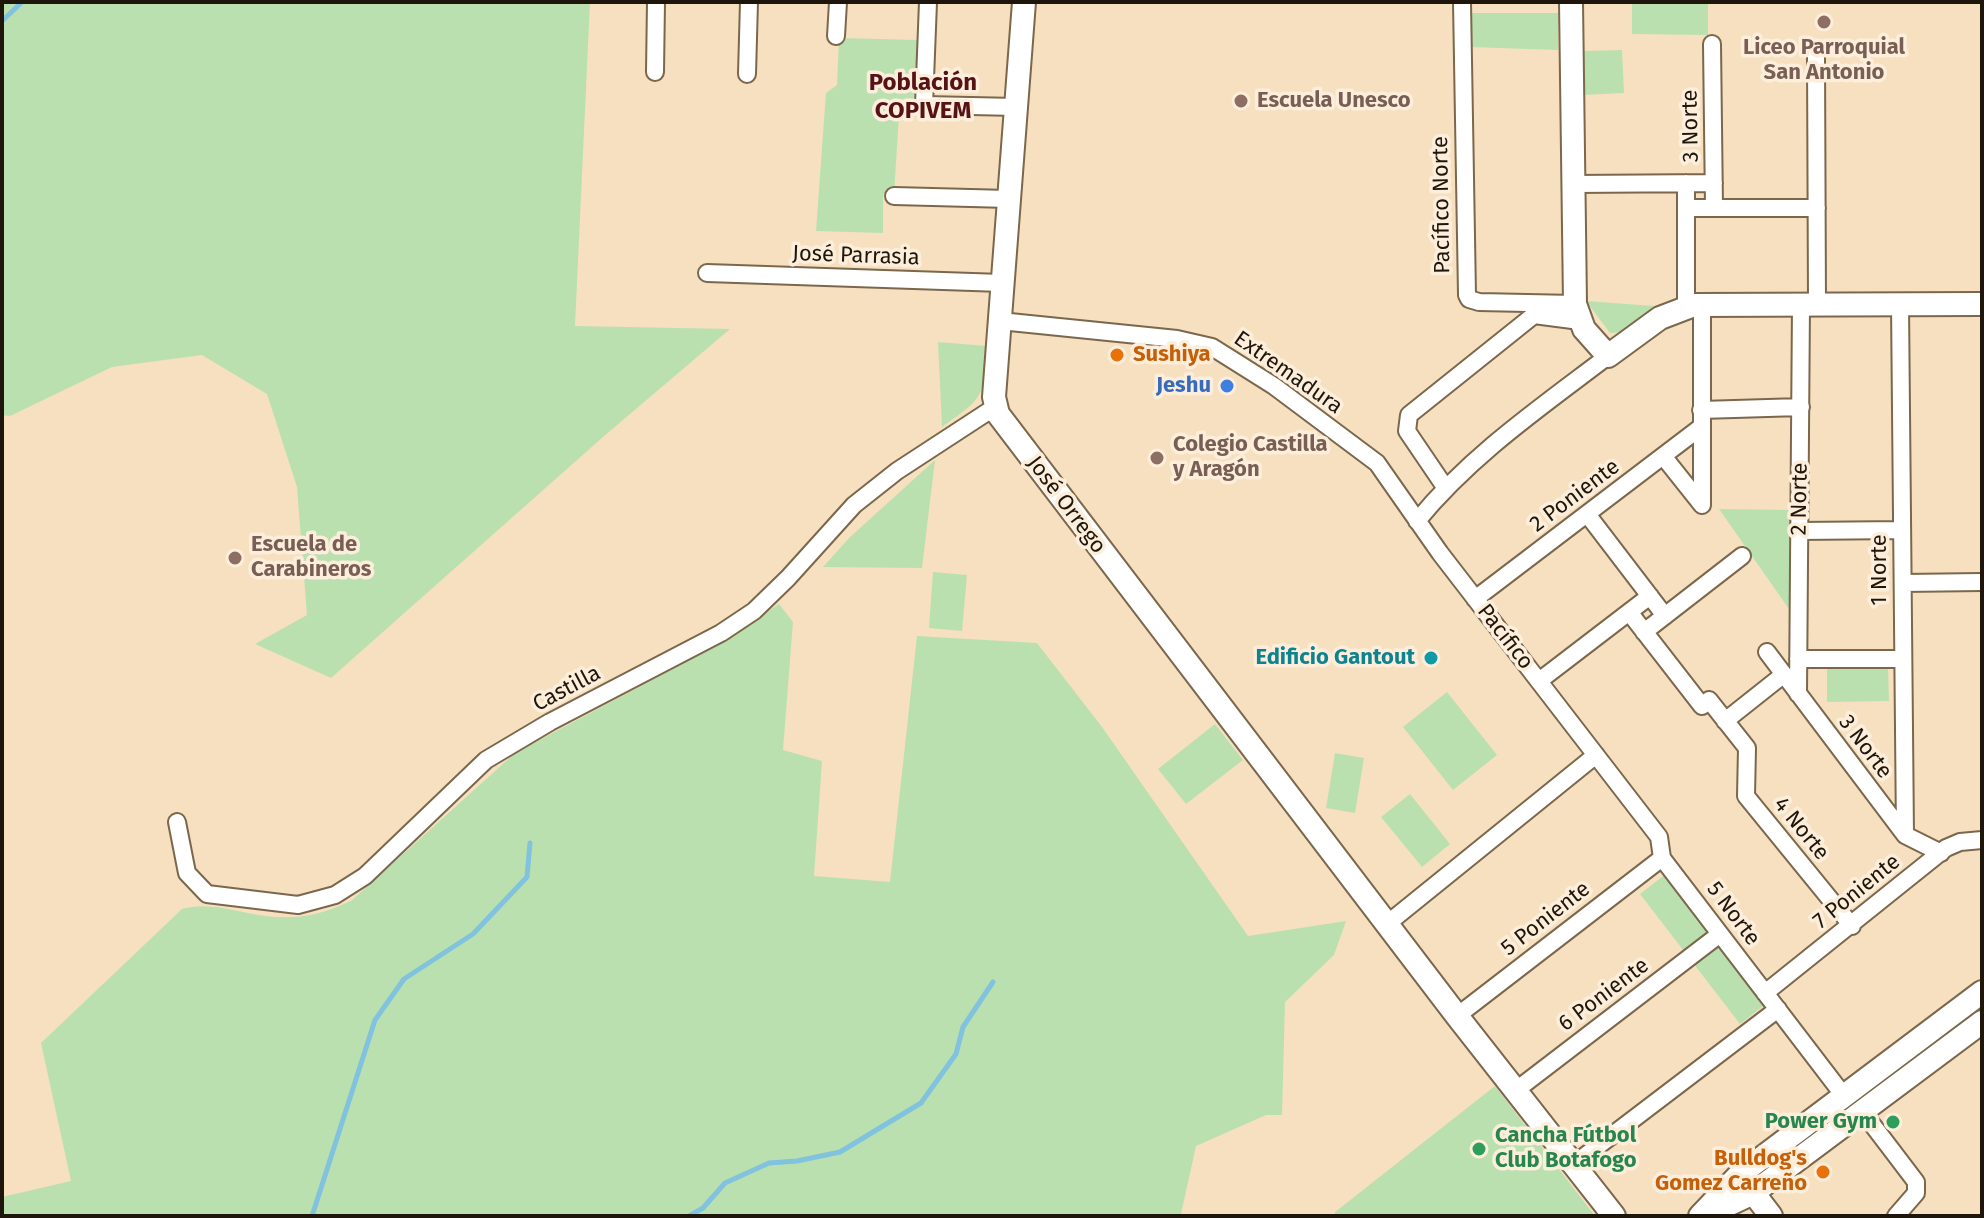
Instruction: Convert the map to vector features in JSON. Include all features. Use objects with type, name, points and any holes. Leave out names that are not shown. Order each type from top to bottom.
[{"type":"street","points":[[655,72],[656,2]]},
{"type":"street","points":[[747,74],[749,2]]},
{"type":"street","points":[[836,36],[838,2]]},
{"type":"street","points":[[928,2],[924,105],[1017,107]]},
{"type":"street","points":[[995,407],[1024,2]]},
{"type":"street","name":"Pacífico Norte","points":[[1462,2],[1467,295],[1469,299],[1479,302],[1577,313]]},
{"type":"street","points":[[1571,2],[1572,184],[1577,313],[1608,356]]},
{"type":"street","name":"3 Norte","points":[[1712,44],[1714,207]]},
{"type":"street","name":"2 Norte","points":[[1798,694],[1801,407],[1817,208],[1816,56]]},
{"type":"street","name":"3 Norte","points":[[1663,456],[1702,505],[1701,419],[1686,183]]},
{"type":"street","points":[[1572,184],[1714,183]]},
{"type":"street","points":[[894,196],[1009,199]]},
{"type":"street","points":[[1686,208],[1817,208]]},
{"type":"street","name":"José Parrasia","points":[[707,273],[1002,283]]},
{"type":"street","name":"1 Norte","points":[[1900,304],[1905,835]]},
{"type":"street","points":[[1417,521],[1445,487],[1492,445],[1660,318],[1694,306],[1982,304]]},
{"type":"street","points":[[1445,487],[1407,431],[1409,415],[1534,315],[1577,313]]},
{"type":"street","name":"Extremadura","points":[[1000,321],[1177,339],[1221,351],[1274,386],[1377,463],[1417,521]]},
{"type":"street","name":"Castilla","points":[[177,822],[187,873],[207,894],[298,905],[335,895],[365,876],[486,760],[550,722],[721,633],[754,611],[854,505],[897,471],[995,407]]},
{"type":"street","name":"José Orrego","points":[[995,407],[1387,924]]},
{"type":"street","points":[[1701,419],[1801,407]]},
{"type":"street","name":"2 Poniente","points":[[1475,599],[1663,456],[1701,419]]},
{"type":"street","points":[[1587,514],[1665,616]]},
{"type":"street","name":"Pacífico","points":[[1417,521],[1596,755]]},
{"type":"street","points":[[1799,531],[1902,530]]},
{"type":"street","points":[[1644,632],[1742,556]]},
{"type":"street","points":[[1903,583],[1982,582]]},
{"type":"street","points":[[1539,681],[1650,596]]},
{"type":"street","name":"4 Norte","points":[[1629,612],[1702,706],[1709,700],[1747,748],[1746,796],[1852,926]]},
{"type":"street","name":"3 Norte","points":[[1767,652],[1905,835],[1941,853]]},
{"type":"street","points":[[1798,659],[1903,659]]},
{"type":"street","points":[[1725,721],[1783,675]]},
{"type":"street","points":[[1596,755],[1387,924],[1614,1216]]},
{"type":"street","name":"5 Norte","points":[[1596,755],[1659,837],[1662,858],[1844,1096]]},
{"type":"street","name":"7 Poniente","points":[[1765,993],[1941,853],[1960,842],[1982,840]]},
{"type":"street","name":"5 Poniente","points":[[1457,1016],[1662,858]]},
{"type":"street","name":"6 Poniente","points":[[1515,1091],[1720,934]]},
{"type":"street","points":[[1746,1184],[1844,1096],[1982,992]]},
{"type":"street","points":[[1573,1165],[1778,1009]]},
{"type":"street","points":[[1702,1216],[1746,1184],[1862,1111],[1982,1022]]},
{"type":"street","points":[[1862,1111],[1916,1182],[1916,1193],[1896,1216]]},
{"type":"street","points":[[1746,1184],[1771,1216]]},
{"type":"green space","name":"Escuela de Carabineros","points":[[2,2],[590,2],[575,326],[730,329],[331,678],[255,644],[307,615],[297,487],[267,394],[202,355],[112,367],[10,416],[2,415]]},
{"type":"green space","points":[[1632,2],[1708,2],[1708,35],[1632,34]]},
{"type":"green space","points":[[1470,13],[1558,13],[1558,50],[1470,47]]},
{"type":"green space","points":[[839,38],[919,40],[918,100],[900,99],[894,194],[883,194],[883,233],[816,231],[826,93],[837,85]]},
{"type":"green space","points":[[1622,50],[1624,93],[1583,95],[1581,51]]},
{"type":"green space","points":[[1586,301],[1654,306],[1628,328],[1610,333]]},
{"type":"green space","points":[[938,342],[987,346],[985,376],[979,395],[942,427]]},
{"type":"green space","points":[[935,460],[922,568],[823,567],[849,538]]},
{"type":"green space","points":[[1719,509],[1795,510],[1796,619]]},
{"type":"green space","points":[[933,572],[967,575],[962,631],[929,628]]},
{"type":"green space","points":[[779,604],[793,622],[783,750],[822,761],[814,876],[890,882],[917,636],[1037,643],[1102,727],[1248,936],[1346,921],[1334,955],[1285,1002],[1282,1115],[1266,1115],[1196,1146],[1181,1214],[2,1216],[2,1197],[71,1181],[41,1043],[182,909],[206,906],[265,916],[297,917],[351,901],[515,753],[705,652]]},
{"type":"green space","points":[[1827,665],[1888,665],[1889,701],[1827,702]]},
{"type":"green space","points":[[1447,692],[1497,755],[1453,790],[1403,727]]},
{"type":"green space","points":[[1215,724],[1243,760],[1186,804],[1158,769]]},
{"type":"green space","points":[[1335,753],[1364,758],[1355,813],[1326,808]]},
{"type":"green space","points":[[1410,794],[1450,844],[1422,867],[1381,817]]},
{"type":"green space","points":[[1667,873],[1767,1003],[1740,1024],[1640,894]]},
{"type":"green space","name":"Cancha Fútbol Club Botafogo","points":[[1495,1086],[1595,1216],[1335,1216],[1335,1212]]},
{"type":"waterway","points":[[2,21],[22,2]]},
{"type":"waterway","points":[[312,1216],[375,1020],[404,979],[473,934],[527,877],[530,843]]},
{"type":"waterway","points":[[689,1216],[703,1208],[725,1183],[769,1163],[840,1152],[921,1103],[956,1054],[963,1027],[993,982]]},
{"type":"place","name":"Liceo Parroquial San Antonio","points":[[1824,22]]},
{"type":"place","name":"Escuela Unesco","points":[[1241,101]]},
{"type":"place","name":"Sushiya","points":[[1117,355]]},
{"type":"place","name":"Jeshu","points":[[1227,386]]},
{"type":"place","name":"Colegio Castilla y Aragón","points":[[1157,458]]},
{"type":"place","name":"Escuela de Carabineros","points":[[235,558]]},
{"type":"place","name":"Edificio Gantout","points":[[1431,658]]},
{"type":"place","name":"Power Gym","points":[[1893,1122]]},
{"type":"place","name":"Cancha Fútbol Club Botafogo","points":[[1479,1149]]},
{"type":"place","name":"Bulldog's Gomez Carreño","points":[[1823,1172]]},
{"type":"district","name":"Población COPIVEM","points":[[923,97]]}]
